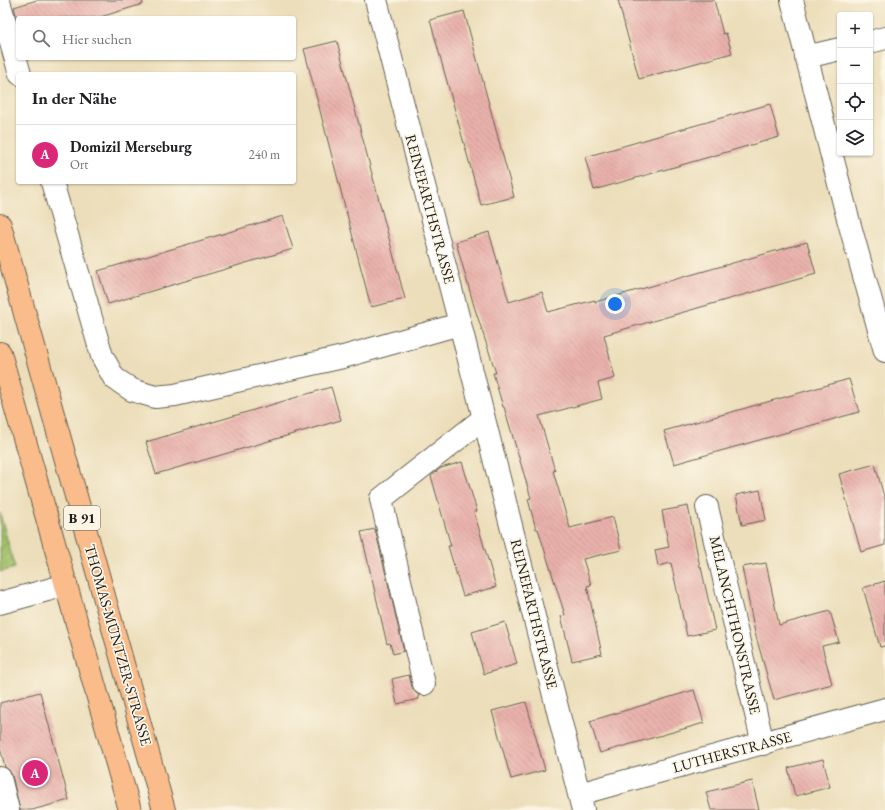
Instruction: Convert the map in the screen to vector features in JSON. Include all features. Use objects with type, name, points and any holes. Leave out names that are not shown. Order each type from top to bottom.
[{"type":"main road","name":"THOMAS-MÜNTZER-STRASSE","points":[[0,225],[164,810]]},
{"type":"main road","name":"B 91","points":[[0,353],[130,810]]},
{"type":"street","name":"REINEFARTHSTRASSE","points":[[376,0],[581,802]]},
{"type":"street","points":[[792,0],[847,215],[884,341]]},
{"type":"street","points":[[0,5],[19,72]]},
{"type":"street","points":[[873,41],[885,38]]},
{"type":"street","points":[[806,57],[837,50]]},
{"type":"street","points":[[53,184],[102,356],[114,378],[132,390],[155,397],[175,395],[343,357],[460,324]]},
{"type":"street","points":[[424,684],[381,498],[484,418]]},
{"type":"street","name":"MELANCHTHONSTRASSE","points":[[707,507],[763,744]]},
{"type":"street","points":[[0,603],[66,584]]},
{"type":"street","name":"LUTHERSTRASSE","points":[[581,802],[763,744],[885,709]]},
{"type":"street","points":[[0,778],[8,810]]},
{"type":"green space","points":[[0,513],[15,568],[0,572]]},
{"type":"building","points":[[37,0],[142,0],[143,4],[104,16],[16,16],[14,7]]},
{"type":"building","points":[[618,0],[714,0],[723,34],[726,33],[732,53],[639,79]]},
{"type":"building","points":[[464,11],[514,197],[481,205],[430,20]]},
{"type":"building","points":[[337,41],[405,299],[371,307],[304,49]]},
{"type":"building","points":[[770,104],[779,137],[594,190],[585,157]]},
{"type":"building","points":[[283,216],[293,249],[108,304],[98,271]]},
{"type":"building","points":[[489,232],[509,302],[542,292],[548,312],[595,300],[595,302],[807,242],[816,274],[604,335],[615,378],[598,383],[602,399],[539,416],[570,528],[613,517],[621,550],[583,559],[591,585],[587,586],[602,654],[572,661],[561,616],[565,615],[538,529],[536,529],[528,499],[531,498],[493,373],[496,373],[474,306],[456,242]]},
{"type":"building","points":[[849,379],[859,412],[674,464],[664,431]]},
{"type":"building","points":[[331,387],[341,420],[156,474],[146,442]]},
{"type":"building","points":[[462,462],[477,511],[474,512],[496,587],[463,596],[448,546],[451,546],[431,476],[441,468]]},
{"type":"building","points":[[875,464],[885,500],[885,545],[861,552],[839,474]]},
{"type":"building","points":[[760,490],[766,520],[742,525],[736,495]]},
{"type":"building","points":[[688,506],[700,567],[715,630],[687,636],[671,563],[658,566],[655,550],[669,547],[662,511]]},
{"type":"building","points":[[375,529],[404,651],[393,654],[390,643],[387,644],[361,532]]},
{"type":"building","points":[[766,563],[779,625],[830,611],[839,642],[822,646],[832,684],[774,700],[755,633],[742,567]]},
{"type":"building","points":[[885,581],[885,646],[880,647],[863,588]]},
{"type":"building","points":[[505,622],[517,664],[484,674],[472,632]]},
{"type":"building","points":[[409,675],[412,687],[418,694],[419,699],[397,704],[392,679]]},
{"type":"building","points":[[694,690],[704,723],[600,753],[590,721]]},
{"type":"building","points":[[40,692],[69,800],[32,810],[20,810],[12,775],[5,767],[0,747],[0,703]]},
{"type":"building","points":[[526,702],[545,770],[511,779],[492,711]]},
{"type":"building","points":[[823,759],[830,787],[795,796],[788,768]]},
{"type":"building","points":[[752,781],[759,810],[711,810],[706,792]]},
{"type":"place","name":"Domizil Merseburg","points":[[35,773]]}]
